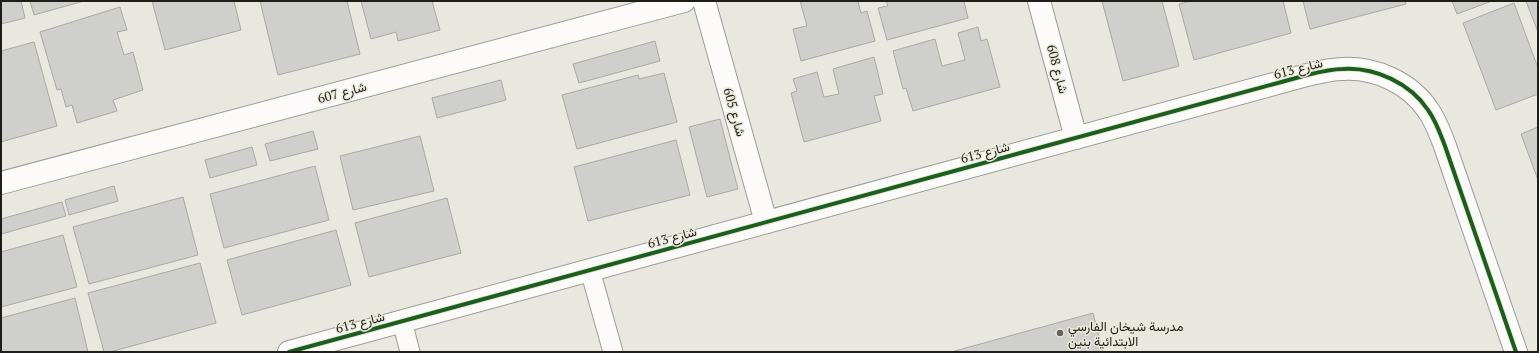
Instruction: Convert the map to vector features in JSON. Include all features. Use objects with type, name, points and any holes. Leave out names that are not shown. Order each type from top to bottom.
[{"type":"street","name":"شارع 607","points":[[1,183],[684,1]]},
{"type":"street","name":"شارع 605","points":[[704,1],[766,222]]},
{"type":"street","name":"شارع 608","points":[[1039,1],[1076,138]]},
{"type":"street","name":"شارع 613","points":[[289,352],[1325,70],[1344,68],[1380,74],[1397,82],[1414,94],[1427,109],[1438,126],[1516,352]]},
{"type":"lane","points":[[590,270],[613,352]]},
{"type":"lane","points":[[402,321],[410,352]]},
{"type":"building","points":[[1,1],[21,1],[25,18],[1,24]]},
{"type":"building","points":[[30,1],[84,1],[34,15]]},
{"type":"building","points":[[152,1],[234,1],[241,30],[165,50]]},
{"type":"building","points":[[260,1],[347,1],[360,54],[278,75]]},
{"type":"building","points":[[361,1],[432,1],[440,30],[398,41],[396,32],[371,39]]},
{"type":"building","points":[[800,1],[858,1],[861,13],[867,11],[875,41],[801,61],[793,29],[807,26]]},
{"type":"building","points":[[886,1],[964,1],[968,18],[887,40],[878,8],[888,6]]},
{"type":"building","points":[[1102,1],[1162,1],[1179,66],[1123,81]]},
{"type":"building","points":[[1191,1],[1283,1],[1291,33],[1194,60],[1179,4]]},
{"type":"building","points":[[1303,1],[1405,1],[1406,4],[1310,29]]},
{"type":"building","points":[[1452,1],[1492,1],[1457,14]]},
{"type":"building","points":[[1526,1],[1538,1],[1538,32]]},
{"type":"building","points":[[1514,3],[1538,68],[1538,94],[1496,110],[1463,23]]},
{"type":"building","points":[[120,7],[127,30],[117,32],[124,55],[133,52],[143,90],[113,100],[117,111],[77,123],[72,105],[66,107],[61,89],[57,90],[40,32]]},
{"type":"building","points":[[978,27],[981,41],[987,39],[1000,87],[913,111],[906,88],[903,89],[893,51],[935,39],[942,66],[965,60],[958,33]]},
{"type":"building","points":[[655,41],[660,61],[579,83],[573,64]]},
{"type":"building","points":[[34,42],[57,126],[1,142],[1,51]]},
{"type":"building","points":[[874,57],[883,94],[874,96],[881,121],[804,142],[791,93],[797,91],[793,79],[817,72],[824,97],[839,94],[833,69]]},
{"type":"building","points":[[664,73],[677,122],[577,149],[562,95],[638,75],[639,79]]},
{"type":"building","points":[[501,80],[506,100],[437,118],[432,98]]},
{"type":"building","points":[[720,119],[738,189],[707,197],[689,127]]},
{"type":"building","points":[[1538,127],[1538,180],[1521,134]]},
{"type":"building","points":[[313,131],[318,149],[270,161],[265,144]]},
{"type":"building","points":[[420,136],[434,191],[353,210],[340,156]]},
{"type":"building","points":[[676,140],[690,195],[588,221],[574,167]]},
{"type":"building","points":[[252,147],[257,165],[210,178],[205,160]]},
{"type":"building","points":[[315,166],[329,220],[224,248],[210,194]]},
{"type":"building","points":[[114,186],[118,201],[69,215],[65,200]]},
{"type":"building","points":[[183,197],[198,255],[89,284],[73,227]]},
{"type":"building","points":[[447,198],[461,253],[369,277],[355,223]]},
{"type":"building","points":[[62,202],[66,216],[1,234],[1,219]]},
{"type":"building","points":[[336,230],[351,285],[242,315],[227,260]]},
{"type":"building","points":[[63,235],[77,287],[1,307],[1,252]]},
{"type":"building","points":[[200,263],[216,323],[110,352],[104,352],[88,293]]},
{"type":"building","points":[[75,298],[88,352],[1,352],[1,318]]},
{"type":"building","name":"مدرسة شيخان الفارسي الابتدائية بنين","points":[[1093,313],[1103,352],[951,352]]},
{"type":"cycle path","points":[[289,352],[1307,75],[1343,69],[1367,71],[1391,79],[1412,92],[1431,114],[1438,127],[1445,146],[1516,352]]},
{"type":"place","name":"مدرسة شيخان الفارسي الابتدائية بنين","points":[[1060,333]]}]
